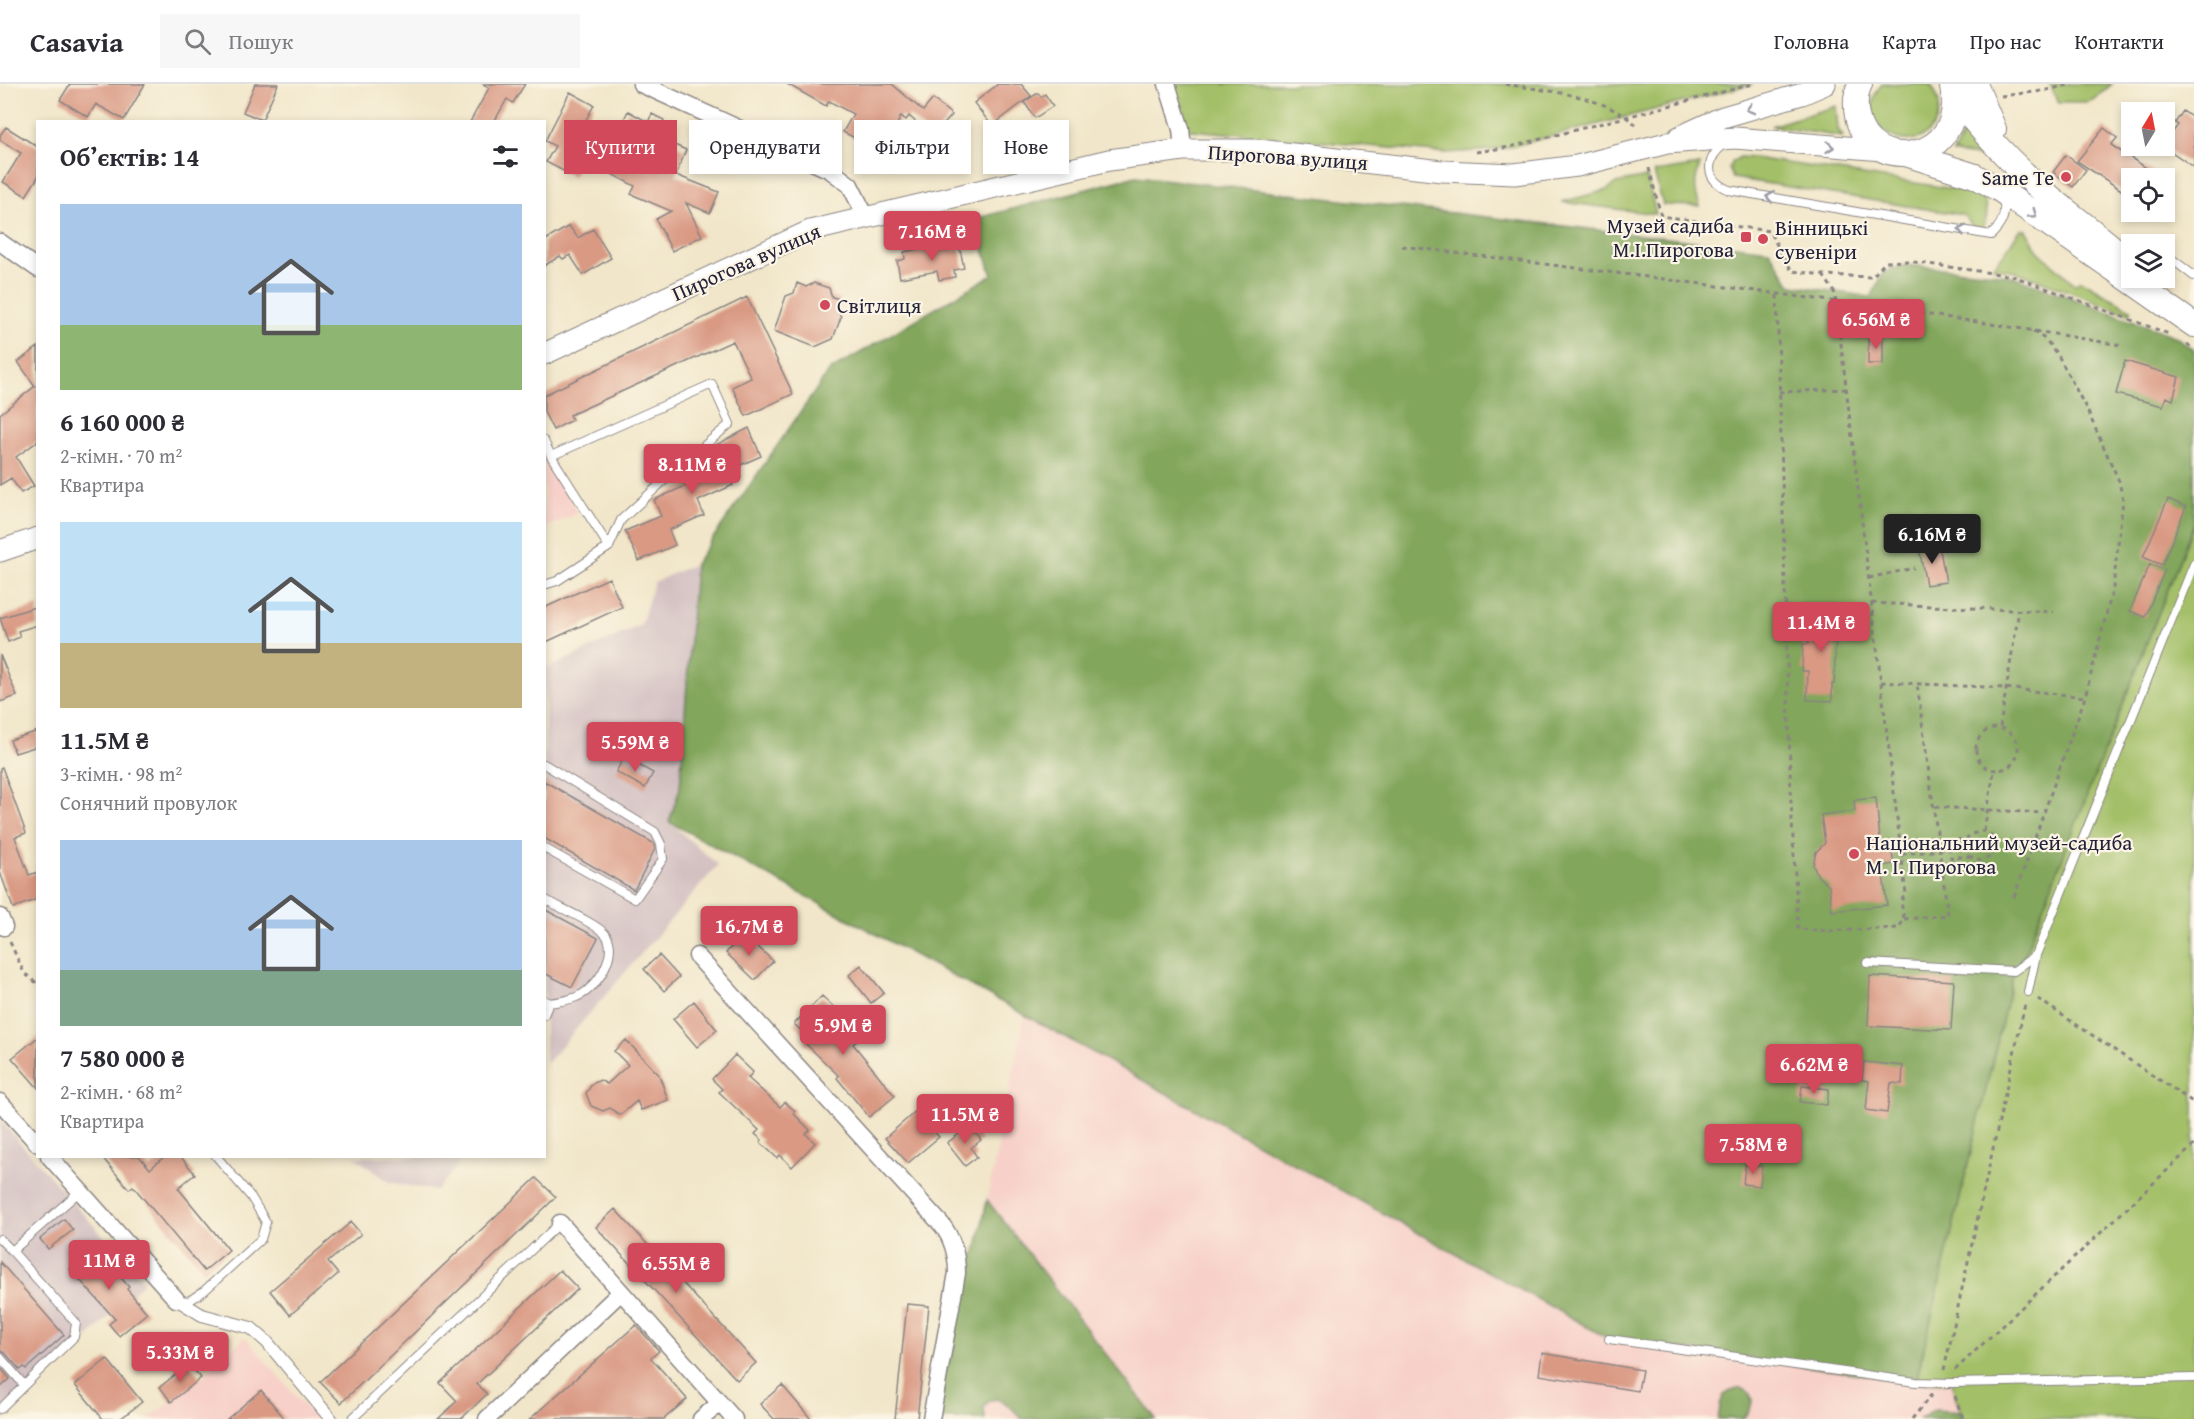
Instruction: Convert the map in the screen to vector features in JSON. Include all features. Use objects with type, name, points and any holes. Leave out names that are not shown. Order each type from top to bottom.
[{"type":"main road","points":[[1860,84],[1855,105],[1858,122],[1868,138],[1894,152],[1916,153],[1933,146],[1946,133],[1953,117],[1953,88]]},
{"type":"main road","points":[[1953,88],[2018,169],[2121,254]]},
{"type":"main road","points":[[1985,91],[2004,153]]},
{"type":"main road","name":"Пирогова вулиця","points":[[1894,152],[1975,176],[2001,189],[2187,332]]},
{"type":"main road","points":[[2153,288],[2187,332]]},
{"type":"street","points":[[641,84],[830,170],[850,185],[866,217]]},
{"type":"street","points":[[1167,84],[1181,129],[1183,150]]},
{"type":"street","name":"Пирогова вулиця","points":[[1667,143],[1723,117],[1802,94],[1825,84]]},
{"type":"street","name":"Пирогова вулиця","points":[[546,353],[792,238],[822,227],[1109,160],[1183,150],[1258,150],[1442,171],[1514,174],[1577,166],[1667,143],[1735,138],[1894,152]]},
{"type":"street","points":[[0,242],[36,267]]},
{"type":"street","points":[[0,551],[36,539]]},
{"type":"street","points":[[697,956],[951,1237],[956,1253],[957,1273],[931,1419]]},
{"type":"street","points":[[0,1102],[36,1142]]},
{"type":"street","points":[[51,1158],[176,1299],[202,1315],[251,1328],[267,1342],[331,1419]]},
{"type":"street","points":[[560,1223],[734,1419]]},
{"type":"street","points":[[487,1419],[621,1292]]},
{"type":"street","points":[[701,1419],[720,1403]]},
{"type":"lane","points":[[1735,138],[1722,146],[1710,163],[1710,174],[1717,185],[1729,189],[1991,235],[2001,225],[2004,213],[2005,203],[2001,189]]},
{"type":"lane","points":[[2110,244],[2121,244]]},
{"type":"lane","points":[[2175,262],[2194,276]]},
{"type":"lane","points":[[546,584],[557,581],[609,547],[621,520],[688,458],[730,424],[712,384],[552,456]]},
{"type":"lane","points":[[546,445],[609,547]]},
{"type":"lane","points":[[2028,992],[2036,956],[2194,564]]},
{"type":"lane","points":[[546,766],[655,832],[661,844],[663,859],[635,899],[546,849]]},
{"type":"lane","points":[[546,900],[597,928],[606,935],[611,950],[602,972],[588,990],[568,1000],[547,1002]]},
{"type":"lane","points":[[1867,963],[2014,971],[2036,956]]},
{"type":"lane","points":[[176,1299],[189,1301],[204,1291],[261,1239],[266,1222],[251,1197],[218,1158]]},
{"type":"lane","points":[[12,1251],[80,1191]]},
{"type":"lane","points":[[353,1418],[560,1223]]},
{"type":"lane","points":[[0,1239],[76,1323],[74,1337],[0,1409]]},
{"type":"lane","points":[[1609,1339],[1916,1382],[2194,1378]]},
{"type":"lane","points":[[0,1357],[24,1385]]},
{"type":"path","points":[[1505,84],[1591,100],[1628,116],[1639,128]]},
{"type":"path","points":[[1473,152],[1510,147],[1753,84]]},
{"type":"path","points":[[1985,91],[2042,91],[2073,84]]},
{"type":"path","points":[[1649,166],[1661,216],[1769,231],[1792,270],[1823,275],[1872,277],[1885,262],[1907,261],[2013,276],[2187,332],[2194,350]]},
{"type":"path","points":[[1402,246],[1836,302],[2031,329],[2120,345]]},
{"type":"path","points":[[1777,295],[1791,802],[1798,929],[1829,931],[1899,928],[1904,919],[1901,901],[1906,894],[1902,854],[1836,302],[1834,291],[1823,275]]},
{"type":"path","points":[[2014,897],[2085,697],[2113,588],[2122,511],[2122,491],[2087,410],[2059,357],[2046,340],[2031,329]]},
{"type":"path","points":[[1778,392],[1846,389]]},
{"type":"path","points":[[1869,578],[1914,567]]},
{"type":"path","points":[[1872,603],[2053,612]]},
{"type":"path","points":[[2000,728],[2019,610]]},
{"type":"path","points":[[1881,682],[2005,688],[2085,697]]},
{"type":"path","points":[[1904,919],[1948,915],[1917,684]]},
{"type":"path","points":[[2000,728],[2012,734],[2016,739],[2018,752],[2013,764],[2007,768],[1994,770],[1978,759],[1976,746],[1978,739],[1988,730],[2000,728]]},
{"type":"path","points":[[1984,831],[1994,770]]},
{"type":"path","points":[[1935,807],[2043,813]]},
{"type":"path","points":[[1967,839],[1949,841],[1951,858],[1969,856],[1981,861],[1992,856],[1996,844],[1994,838],[1984,831],[1971,834],[1965,844],[1969,856]]},
{"type":"path","points":[[1902,854],[1950,849]]},
{"type":"path","points":[[2,922],[24,973],[36,982]]},
{"type":"path","points":[[1941,1383],[2028,992],[2194,1103]]},
{"type":"path","points":[[1912,1419],[1941,1383],[2194,1145]]},
{"type":"path","points":[[1951,1383],[1963,1419]]},
{"type":"shaded area","points":[[546,445],[577,513],[546,528]]},
{"type":"shaded area","points":[[695,564],[680,788],[669,822],[718,865],[546,1064],[546,669],[641,625],[654,582]]},
{"type":"shaded area","points":[[1025,1015],[1609,1339],[1951,1383],[1963,1419],[931,1419],[957,1273],[976,1252]]},
{"type":"shaded area","points":[[0,1120],[144,1282],[5,1419],[0,1419]]},
{"type":"shaded area","points":[[356,1158],[464,1158],[436,1191],[389,1182]]},
{"type":"shaded area","points":[[245,1337],[316,1419],[148,1419],[201,1378]]},
{"type":"green space","points":[[1167,84],[1753,84],[1510,147],[1446,153],[1181,129]]},
{"type":"green space","points":[[1882,84],[1930,84],[1937,96],[1939,109],[1937,119],[1928,133],[1916,139],[1902,140],[1889,135],[1879,126],[1873,114],[1873,99]]},
{"type":"green space","points":[[2049,84],[2112,84],[2088,102],[2058,102]]},
{"type":"green space","points":[[1836,106],[1838,129],[1843,137],[1771,126]]},
{"type":"green space","points":[[1966,129],[1987,157],[1953,153]]},
{"type":"green space","points":[[1740,157],[1973,192],[1983,199],[1987,213],[1986,219],[1982,230],[1974,227],[1963,215],[1733,178],[1729,167]]},
{"type":"green space","points":[[1700,165],[1696,186],[1700,206],[1663,205],[1654,172]]},
{"type":"green space","points":[[1136,176],[1769,250],[1791,285],[1871,297],[1884,272],[1905,265],[2013,276],[2177,337],[2194,350],[2194,523],[2025,953],[2014,971],[1916,1382],[1609,1339],[1025,1015],[669,822],[680,788],[695,564],[829,371],[992,275],[974,219]]},
{"type":"green space","points":[[1647,177],[1656,214],[1562,202],[1607,190],[1616,183]]},
{"type":"green space","points":[[2021,229],[2026,230],[2038,251],[2075,284],[2081,280],[2132,310],[2129,314],[2015,271],[1992,267]]},
{"type":"green space","points":[[2194,523],[2194,1419],[1963,1419],[1951,1383],[1916,1382],[2014,971],[2025,953]]},
{"type":"green space","points":[[987,1200],[1156,1419],[1022,1419],[1009,1405],[994,1399],[984,1407],[985,1419],[931,1419],[957,1273],[976,1252]]},
{"type":"green space","points":[[1740,1388],[1746,1391],[1751,1398],[1749,1411],[1742,1419],[1718,1419],[1725,1393]]},
{"type":"green space","points":[[1935,1410],[1961,1412],[1963,1419],[1920,1419]]},
{"type":"building","points":[[70,84],[145,84],[124,120],[96,104],[88,117],[60,100]]},
{"type":"building","points":[[255,84],[278,84],[262,120],[243,112]]},
{"type":"building","points":[[483,84],[525,84],[513,103],[507,99],[495,120],[471,120],[489,88]]},
{"type":"building","points":[[787,84],[892,84],[923,111],[933,99],[952,115],[948,120],[914,120],[909,116],[906,120],[901,116],[899,120],[854,120],[854,138],[843,132],[853,114],[829,101],[826,106]]},
{"type":"building","points":[[998,84],[1021,84],[1031,96],[1000,120],[987,120],[974,103]]},
{"type":"building","points":[[570,92],[594,105],[586,120],[564,120],[564,171],[546,162],[555,146],[546,142]]},
{"type":"building","points":[[1038,93],[1041,97],[1045,94],[1053,106],[1035,118],[1024,102]]},
{"type":"building","points":[[628,111],[644,120],[624,120]]},
{"type":"building","points":[[2183,111],[2194,119],[2194,167],[2175,154],[2175,129],[2178,125],[2175,123]]},
{"type":"building","points":[[652,114],[664,120],[649,120]]},
{"type":"building","points":[[6,127],[36,146],[36,180],[26,196],[3,182],[21,153],[0,140],[0,135]]},
{"type":"building","points":[[2104,128],[2117,138],[2111,145],[2121,151],[2121,156],[2128,156],[2147,168],[2121,168],[2121,190],[2077,161]]},
{"type":"building","points":[[677,146],[686,150],[677,172]]},
{"type":"building","points":[[2066,155],[2086,170],[2073,187],[2053,172]]},
{"type":"building","points":[[612,174],[676,174],[719,192],[710,213],[686,203],[702,236],[672,251],[656,219],[671,211],[631,194],[635,186]]},
{"type":"building","points":[[569,226],[578,238],[593,229],[611,258],[583,275],[570,255],[563,259],[560,256],[546,265],[546,240]]},
{"type":"building","points":[[952,242],[953,250],[960,249],[964,268],[954,270],[955,277],[939,280],[937,271],[900,278],[897,261],[905,259],[904,252]]},
{"type":"building","points":[[797,283],[806,287],[814,283],[829,288],[832,297],[840,299],[837,308],[841,317],[833,339],[815,347],[774,331],[786,296],[794,293]]},
{"type":"building","points":[[747,297],[793,394],[746,416],[732,387],[751,378],[733,341],[570,415],[572,420],[553,430],[546,416],[546,394]]},
{"type":"building","points":[[1868,336],[1883,336],[1883,364],[1868,364]]},
{"type":"building","points":[[36,348],[36,442],[16,457],[34,486],[21,493],[11,478],[0,485],[0,414],[35,386],[18,362]]},
{"type":"building","points":[[2125,361],[2179,377],[2173,400],[2166,397],[2163,406],[2116,394]]},
{"type":"building","points":[[749,428],[761,456],[727,471],[733,485],[698,501],[704,515],[669,530],[675,545],[639,561],[625,531],[661,516],[654,500],[690,484],[684,472],[719,456],[714,446]]},
{"type":"building","points":[[2168,499],[2186,507],[2162,565],[2143,557]]},
{"type":"building","points":[[1939,545],[1946,582],[1926,585],[1919,548]]},
{"type":"building","points":[[2150,564],[2165,570],[2145,617],[2130,611]]},
{"type":"building","points":[[609,578],[622,607],[546,642],[546,607]]},
{"type":"building","points":[[36,607],[36,626],[18,631],[20,637],[8,642],[0,618]]},
{"type":"building","points":[[1809,607],[1837,608],[1832,701],[1807,700],[1808,671],[1802,671],[1803,644],[1808,644]]},
{"type":"building","points":[[0,655],[17,696],[0,702]]},
{"type":"building","points":[[36,732],[36,747],[15,753],[10,740]]},
{"type":"building","points":[[624,757],[653,773],[645,788],[616,772]]},
{"type":"building","points":[[2,767],[26,833],[15,837],[29,875],[36,873],[36,900],[13,908],[0,872],[0,768]]},
{"type":"building","points":[[546,782],[653,843],[655,849],[634,890],[546,839]]},
{"type":"building","name":"Національний музей-садиба М. І. Пирогова","points":[[1876,798],[1881,849],[1891,848],[1894,864],[1882,866],[1887,905],[1832,911],[1829,886],[1818,876],[1813,865],[1816,852],[1825,843],[1821,815],[1855,811],[1854,800]]},
{"type":"building","points":[[546,910],[598,938],[572,987],[546,974]]},
{"type":"building","points":[[743,933],[773,961],[755,980],[726,953]]},
{"type":"building","points":[[659,955],[679,977],[664,991],[644,969]]},
{"type":"building","points":[[861,965],[884,993],[871,1003],[849,975]]},
{"type":"building","points":[[1870,976],[1954,981],[1951,1030],[1868,1026]]},
{"type":"building","points":[[822,996],[848,1021],[842,1027],[857,1041],[853,1044],[895,1096],[869,1117],[837,1078],[839,1076],[804,1042],[808,1037],[794,1024]]},
{"type":"building","points":[[694,1001],[717,1030],[697,1047],[673,1019]]},
{"type":"building","points":[[36,1039],[36,1086],[12,1058]]},
{"type":"building","points":[[626,1040],[659,1075],[668,1100],[641,1110],[637,1101],[620,1115],[610,1108],[603,1111],[591,1106],[586,1093],[592,1084],[600,1080],[607,1084],[628,1065],[614,1051]]},
{"type":"building","points":[[735,1055],[753,1072],[748,1078],[780,1107],[785,1102],[810,1130],[806,1134],[815,1143],[792,1167],[780,1155],[777,1158],[760,1142],[762,1140],[755,1134],[759,1130],[719,1092],[722,1089],[712,1079]]},
{"type":"building","points":[[1864,1062],[1903,1066],[1902,1084],[1891,1083],[1887,1113],[1866,1110],[1869,1081],[1862,1080]]},
{"type":"building","points":[[1802,1086],[1829,1089],[1827,1105],[1800,1102]]},
{"type":"building","points":[[916,1111],[939,1137],[908,1163],[885,1138]]},
{"type":"building","points":[[970,1126],[981,1140],[971,1148],[977,1157],[965,1166],[947,1143]]},
{"type":"building","points":[[103,1158],[141,1158],[150,1169],[163,1158],[182,1158],[195,1174],[178,1188],[229,1250],[204,1271],[133,1186],[129,1189]]},
{"type":"building","points":[[1745,1165],[1762,1166],[1760,1186],[1743,1184]]},
{"type":"building","points":[[536,1178],[556,1197],[341,1403],[320,1382]]},
{"type":"building","points":[[615,1209],[756,1363],[737,1380],[596,1227]]},
{"type":"building","points":[[64,1219],[73,1230],[48,1249],[40,1239]]},
{"type":"building","points":[[351,1222],[361,1234],[328,1262],[338,1274],[290,1315],[270,1291]]},
{"type":"building","points":[[94,1247],[129,1287],[127,1289],[147,1313],[119,1336],[109,1324],[115,1319],[70,1269]]},
{"type":"building","points":[[0,1262],[64,1335],[26,1369],[24,1367],[20,1370],[5,1353],[0,1351]]},
{"type":"building","points":[[560,1270],[578,1289],[477,1384],[487,1394],[461,1419],[438,1419],[457,1401],[440,1383]]},
{"type":"building","points":[[907,1304],[929,1306],[917,1419],[895,1419]]},
{"type":"building","points":[[636,1325],[659,1351],[651,1358],[687,1399],[664,1419],[530,1419]]},
{"type":"building","points":[[1542,1353],[1642,1370],[1638,1391],[1539,1375]]},
{"type":"building","points":[[107,1359],[142,1402],[120,1419],[103,1419],[75,1385]]},
{"type":"building","points":[[189,1364],[201,1378],[171,1402],[160,1387]]},
{"type":"building","points":[[0,1367],[10,1379],[0,1388]]},
{"type":"building","points":[[782,1385],[811,1419],[774,1419],[760,1404]]},
{"type":"building","points":[[261,1390],[285,1419],[227,1419]]},
{"type":"place","name":"Same Te","points":[[2066,177]]},
{"type":"place","name":"Музей садиба М.І.Пирогова","points":[[1746,237]]},
{"type":"place","name":"Вінницькі сувеніри","points":[[1763,239]]},
{"type":"place","name":"Світлиця","points":[[825,305]]},
{"type":"place","name":"Національний музей-садиба М. І. Пирогова","points":[[1854,854]]}]
